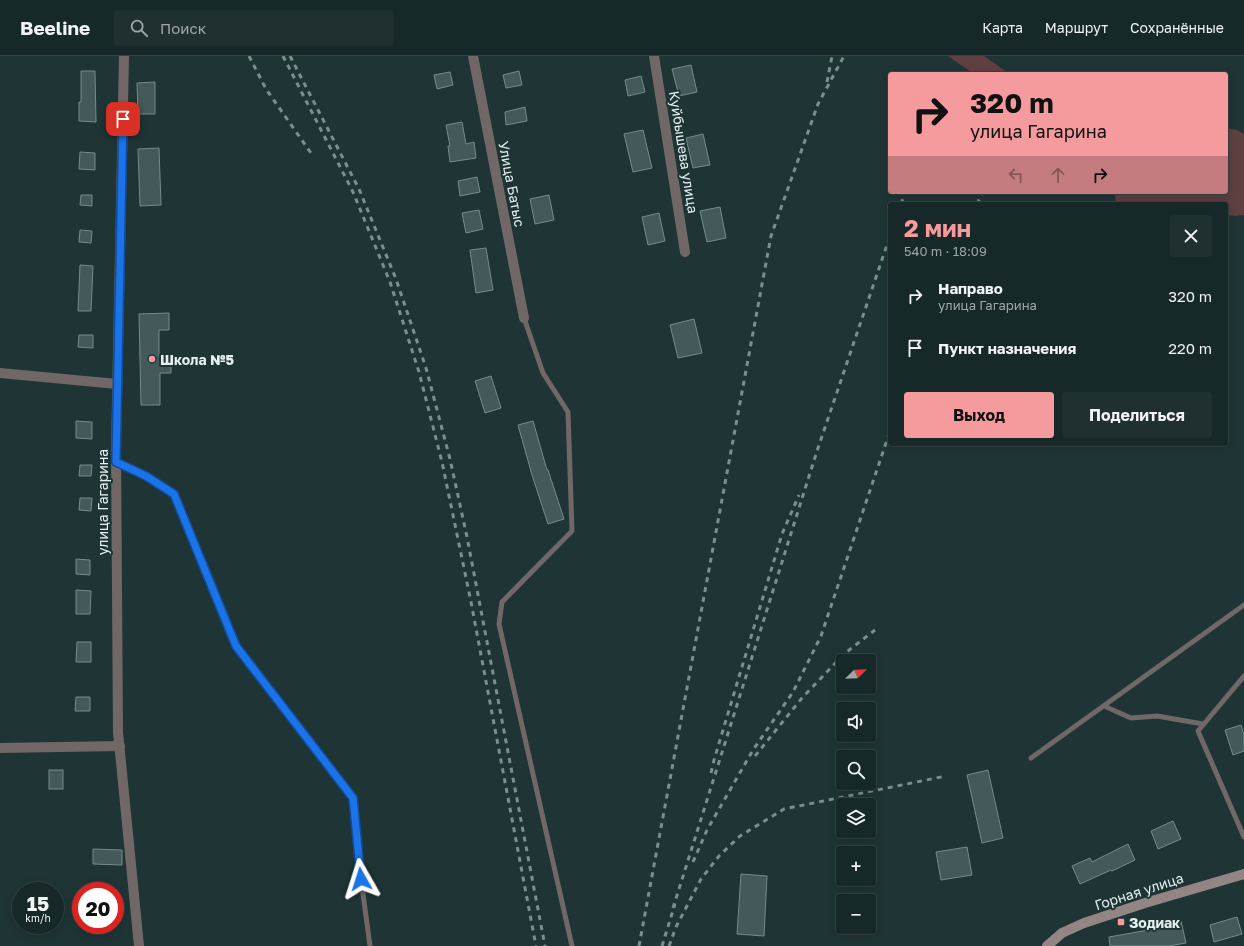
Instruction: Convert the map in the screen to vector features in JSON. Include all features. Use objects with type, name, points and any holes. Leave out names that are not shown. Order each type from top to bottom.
[{"type":"main road","name":"Горная улица","points":[[1047,946],[1062,933],[1084,923],[1145,903],[1244,874]]},
{"type":"street","name":"улица Гагарина","points":[[124,56],[116,462],[118,732],[139,946]]},
{"type":"street","name":"Улица Батыс","points":[[473,56],[524,318]]},
{"type":"street","name":"Куйбышева улица","points":[[654,56],[685,252]]},
{"type":"street","points":[[0,373],[117,384]]},
{"type":"street","points":[[0,748],[120,746]]},
{"type":"lane","points":[[524,318],[543,373],[568,412],[572,530],[502,602],[498,624],[572,946]]},
{"type":"lane","points":[[116,462],[146,476],[174,494],[236,646],[353,798],[361,879],[370,946]]},
{"type":"lane","points":[[1031,758],[1244,605]]},
{"type":"lane","points":[[1244,676],[1198,731],[1244,837]]},
{"type":"lane","points":[[1104,706],[1131,718],[1157,716],[1203,724]]},
{"type":"shaded area","points":[[948,56],[984,56],[1007,72],[971,72]]},
{"type":"shaded area","points":[[1228,128],[1237,130],[1244,134],[1244,215],[1228,215],[1228,202],[1116,202],[1115,194],[1228,194]]},
{"type":"building","points":[[691,65],[697,92],[679,96],[672,69]]},
{"type":"building","points":[[81,71],[95,71],[96,122],[79,121],[79,102],[81,102]]},
{"type":"building","points":[[519,71],[522,85],[506,88],[503,75]]},
{"type":"building","points":[[450,72],[453,85],[437,89],[434,75]]},
{"type":"building","points":[[641,76],[645,92],[628,96],[625,80]]},
{"type":"building","points":[[155,82],[155,114],[138,114],[137,83]]},
{"type":"building","points":[[525,107],[527,121],[506,125],[505,112]]},
{"type":"building","points":[[462,122],[466,144],[474,142],[476,158],[450,162],[448,146],[450,146],[446,125]]},
{"type":"building","points":[[643,130],[652,168],[633,172],[624,134]]},
{"type":"building","points":[[703,134],[710,165],[693,168],[686,138]]},
{"type":"building","points":[[159,148],[161,205],[140,206],[138,149]]},
{"type":"building","points":[[80,152],[95,153],[95,170],[79,169]]},
{"type":"building","points":[[477,177],[480,192],[460,196],[458,181]]},
{"type":"building","points":[[81,195],[92,195],[92,206],[80,205]]},
{"type":"building","points":[[549,195],[554,220],[535,224],[530,199]]},
{"type":"building","points":[[720,207],[726,238],[707,242],[700,211]]},
{"type":"building","points":[[479,210],[483,229],[466,233],[462,213]]},
{"type":"building","points":[[659,213],[665,241],[648,245],[642,217]]},
{"type":"building","points":[[80,230],[92,231],[91,243],[79,242]]},
{"type":"building","points":[[486,248],[493,290],[476,293],[470,250]]},
{"type":"building","points":[[80,265],[93,266],[91,311],[78,311]]},
{"type":"building","points":[[169,313],[169,330],[159,330],[159,356],[171,356],[171,373],[160,373],[160,405],[141,405],[139,314]]},
{"type":"building","points":[[694,319],[702,353],[678,358],[670,325]]},
{"type":"building","points":[[79,335],[93,335],[93,348],[78,347]]},
{"type":"building","points":[[491,376],[501,408],[485,413],[475,381]]},
{"type":"building","points":[[76,421],[92,422],[92,439],[76,438]]},
{"type":"building","points":[[533,421],[547,470],[564,519],[548,524],[518,425]]},
{"type":"building","points":[[80,465],[92,465],[91,476],[79,476]]},
{"type":"building","points":[[80,498],[92,498],[91,511],[79,510]]},
{"type":"building","points":[[76,559],[90,560],[90,575],[76,574]]},
{"type":"building","points":[[76,590],[91,591],[90,614],[76,614]]},
{"type":"building","points":[[77,642],[91,642],[91,662],[76,662]]},
{"type":"building","points":[[76,697],[90,697],[90,711],[75,711]]},
{"type":"building","points":[[1241,725],[1244,735],[1244,751],[1233,755],[1225,730]]},
{"type":"building","points":[[49,770],[63,770],[63,789],[49,789]]},
{"type":"building","points":[[988,770],[1003,838],[982,843],[967,775]]},
{"type":"building","points":[[1173,821],[1181,839],[1158,849],[1151,831]]},
{"type":"building","points":[[1128,844],[1135,860],[1080,884],[1072,866],[1090,858],[1092,862]]},
{"type":"building","points":[[967,847],[972,875],[941,880],[936,852]]},
{"type":"building","points":[[93,849],[122,850],[122,865],[93,864]]},
{"type":"building","points":[[741,874],[767,876],[764,936],[737,934]]},
{"type":"building","points":[[1237,917],[1242,934],[1214,942],[1210,925]]},
{"type":"building","points":[[1181,921],[1186,943],[1169,946],[1110,946],[1109,937],[1165,927],[1164,924]]},
{"type":"railway","points":[[249,56],[266,89],[313,156]]},
{"type":"railway","points":[[283,56],[353,192],[390,282],[419,372],[442,462],[471,602],[536,946]]},
{"type":"railway","points":[[290,56],[359,189],[396,279],[426,368],[450,459],[467,537],[545,946]]},
{"type":"railway","points":[[827,82],[832,56]]},
{"type":"railway","points":[[639,946],[771,236],[818,104],[844,56]]},
{"type":"railway","points":[[902,202],[904,194]]},
{"type":"railway","points":[[978,202],[982,194]]},
{"type":"railway","points":[[673,908],[817,451],[888,242]]},
{"type":"railway","points":[[693,862],[707,830],[753,750],[793,692],[821,636],[888,437]]},
{"type":"railway","points":[[711,773],[782,534],[799,495]]},
{"type":"railway","points":[[755,756],[802,698],[844,654],[875,630]]},
{"type":"railway","points":[[669,946],[676,927],[701,879],[719,856],[740,836],[784,809],[946,776]]},
{"type":"railway","points":[[662,946],[675,904]]},
{"type":"place","name":"Школа №5","points":[[152,359]]},
{"type":"place","name":"Зодиак","points":[[1121,922]]},
{"type":"route","points":[[123,119],[116,462],[146,476],[174,494],[236,646],[353,798],[361,879]]}]
